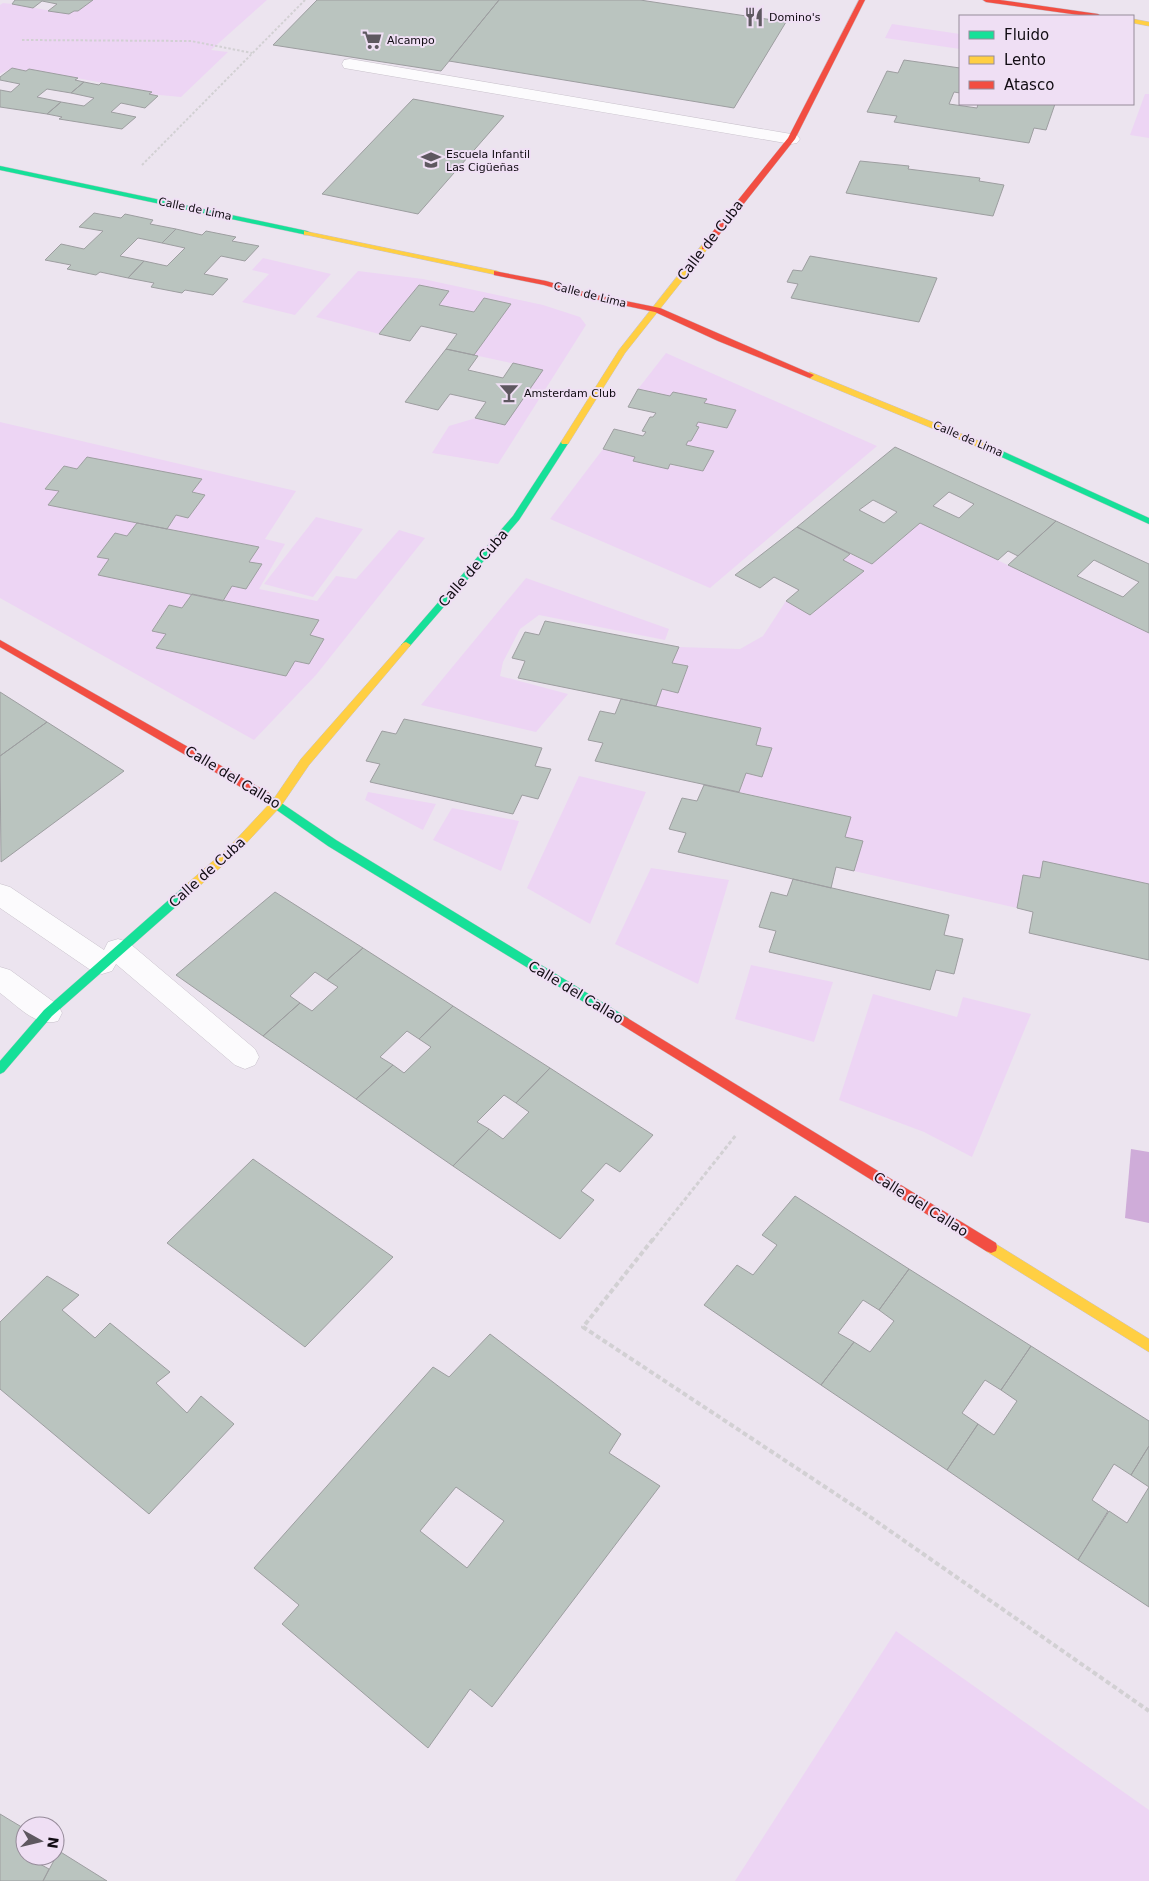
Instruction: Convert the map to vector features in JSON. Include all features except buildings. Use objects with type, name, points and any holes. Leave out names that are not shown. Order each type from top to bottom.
[{"type":"street","name":"Calle de Cuba","points":[[0,1069],[48,1013],[233,850],[277,803],[305,762],[516,518],[622,352],[791,139],[862,0]]},
{"type":"street","points":[[986,0],[1091,15]]},
{"type":"street","points":[[1134,21],[1149,24]]},
{"type":"street","name":"Calle de Lima","points":[[0,168],[546,283],[589,296],[657,310],[721,339],[965,437],[1149,521]]},
{"type":"street","name":"Calle del Callao","points":[[0,643],[277,803],[332,843],[1149,1346]]},
{"type":"lane","points":[[350,64],[791,139]]},
{"type":"lane","points":[[460,84],[464,74],[462,64]]},
{"type":"lane","points":[[502,71],[505,91]]},
{"type":"lane","points":[[0,894],[110,957],[245,1057]]},
{"type":"lane","points":[[0,978],[48,1013]]},
{"type":"path","points":[[116,192],[305,0]]},
{"type":"path","points":[[22,40],[191,41],[252,53]]},
{"type":"path","points":[[759,1105],[583,1327],[860,1510],[1149,1711]]},
{"type":"shaded area","points":[[93,0],[267,0],[211,50],[228,52],[181,97],[149,94],[151,92],[29,69],[26,71],[12,68],[0,74],[0,5],[3,3],[12,4],[69,14],[78,11]]},
{"type":"shaded area","points":[[892,24],[959,34],[959,49],[885,38]]},
{"type":"shaded area","points":[[1145,94],[1149,94],[1149,138],[1130,135]]},
{"type":"shaded area","points":[[263,258],[331,274],[295,315],[242,302],[269,274],[252,270]]},
{"type":"shaded area","points":[[358,271],[423,279],[543,305],[580,317],[586,325],[498,464],[432,453],[449,426],[476,418],[543,370],[474,355],[511,304],[484,298],[474,312],[439,305],[449,291],[419,285],[379,334],[316,317]]},
{"type":"shaded area","points":[[666,353],[877,446],[710,588],[550,519],[603,449],[635,457],[633,461],[668,469],[670,465],[703,471],[714,451],[686,445],[688,441],[691,441],[699,428],[696,426],[698,422],[727,428],[736,410],[704,403],[706,399],[673,392],[670,396],[638,389]]},
{"type":"shaded area","points":[[0,422],[296,491],[265,539],[285,544],[259,589],[317,601],[336,576],[356,579],[399,530],[425,538],[316,675],[254,740],[0,598]],"holes":[[[87,457],[202,479],[192,492],[204,495],[188,518],[176,515],[167,529],[259,547],[249,562],[261,564],[246,589],[232,586],[223,601],[318,621],[310,635],[324,639],[309,664],[295,661],[286,676],[157,648],[166,634],[152,630],[169,605],[182,608],[192,594],[98,575],[109,559],[97,557],[115,534],[127,536],[137,523],[48,505],[59,491],[45,488],[63,466],[77,469]]]},
{"type":"shaded area","points":[[316,517],[363,529],[313,597],[264,584]]},
{"type":"shaded area","points":[[920,523],[1149,633],[1149,884],[1043,861],[1040,878],[1023,875],[1017,908],[854,871],[863,841],[845,837],[851,817],[739,792],[746,773],[762,777],[772,749],[756,745],[761,728],[656,706],[662,689],[678,693],[688,667],[672,663],[679,647],[740,649],[763,636],[786,601],[811,615],[863,571],[843,560],[850,554],[872,564]]},
{"type":"shaded area","points":[[526,578],[669,629],[665,640],[539,615],[520,629],[503,662],[500,676],[568,694],[536,732],[421,705]]},
{"type":"shaded area","points":[[579,776],[646,792],[590,924],[527,888]]},
{"type":"shaded area","points":[[368,792],[436,804],[423,830],[365,800]]},
{"type":"shaded area","points":[[452,808],[519,821],[501,871],[433,840]]},
{"type":"shaded area","points":[[651,868],[729,880],[698,984],[615,944]]},
{"type":"shaded area","points":[[751,965],[833,982],[814,1042],[735,1019]]},
{"type":"shaded area","points":[[873,994],[957,1017],[963,997],[1031,1014],[972,1157],[924,1132],[839,1100]]},
{"type":"shaded area","points":[[1131,1149],[1149,1152],[1149,1223],[1125,1218]]},
{"type":"shaded area","points":[[896,1631],[1149,1810],[1149,1881],[735,1881]]},
{"type":"traffic: fast","points":[[0,168],[307,233]]},
{"type":"traffic: fast","points":[[406,645],[516,518],[565,442]]},
{"type":"traffic: fast","points":[[998,452],[1149,521]]},
{"type":"traffic: fast","points":[[265,796],[332,843],[624,1021]]},
{"type":"traffic: fast","points":[[0,1069],[48,1013],[192,886]]},
{"type":"traffic: slow","points":[[1134,21],[1149,24]]},
{"type":"traffic: slow","points":[[307,233],[497,273]]},
{"type":"traffic: slow","points":[[565,442],[622,352],[705,247]]},
{"type":"traffic: slow","points":[[810,375],[998,452]]},
{"type":"traffic: slow","points":[[192,886],[233,850],[277,803],[305,762],[406,645]]},
{"type":"traffic: slow","points":[[991,1247],[1149,1346]]},
{"type":"traffic: jam","points":[[705,247],[791,139],[862,0]]},
{"type":"traffic: jam","points":[[986,0],[1091,15]]},
{"type":"traffic: jam","points":[[497,273],[546,283],[589,296],[657,310],[721,339],[810,375]]},
{"type":"traffic: jam","points":[[0,643],[265,796]]},
{"type":"traffic: jam","points":[[624,1021],[991,1247]]},
{"type":"place","name":"Domino's","points":[[754,17]]},
{"type":"place","name":"Alcampo","points":[[372,40]]},
{"type":"place","name":"Escuela Infantil Las Cigüeñas","points":[[431,160]]},
{"type":"place","name":"Amsterdam Club","points":[[509,393]]}]
